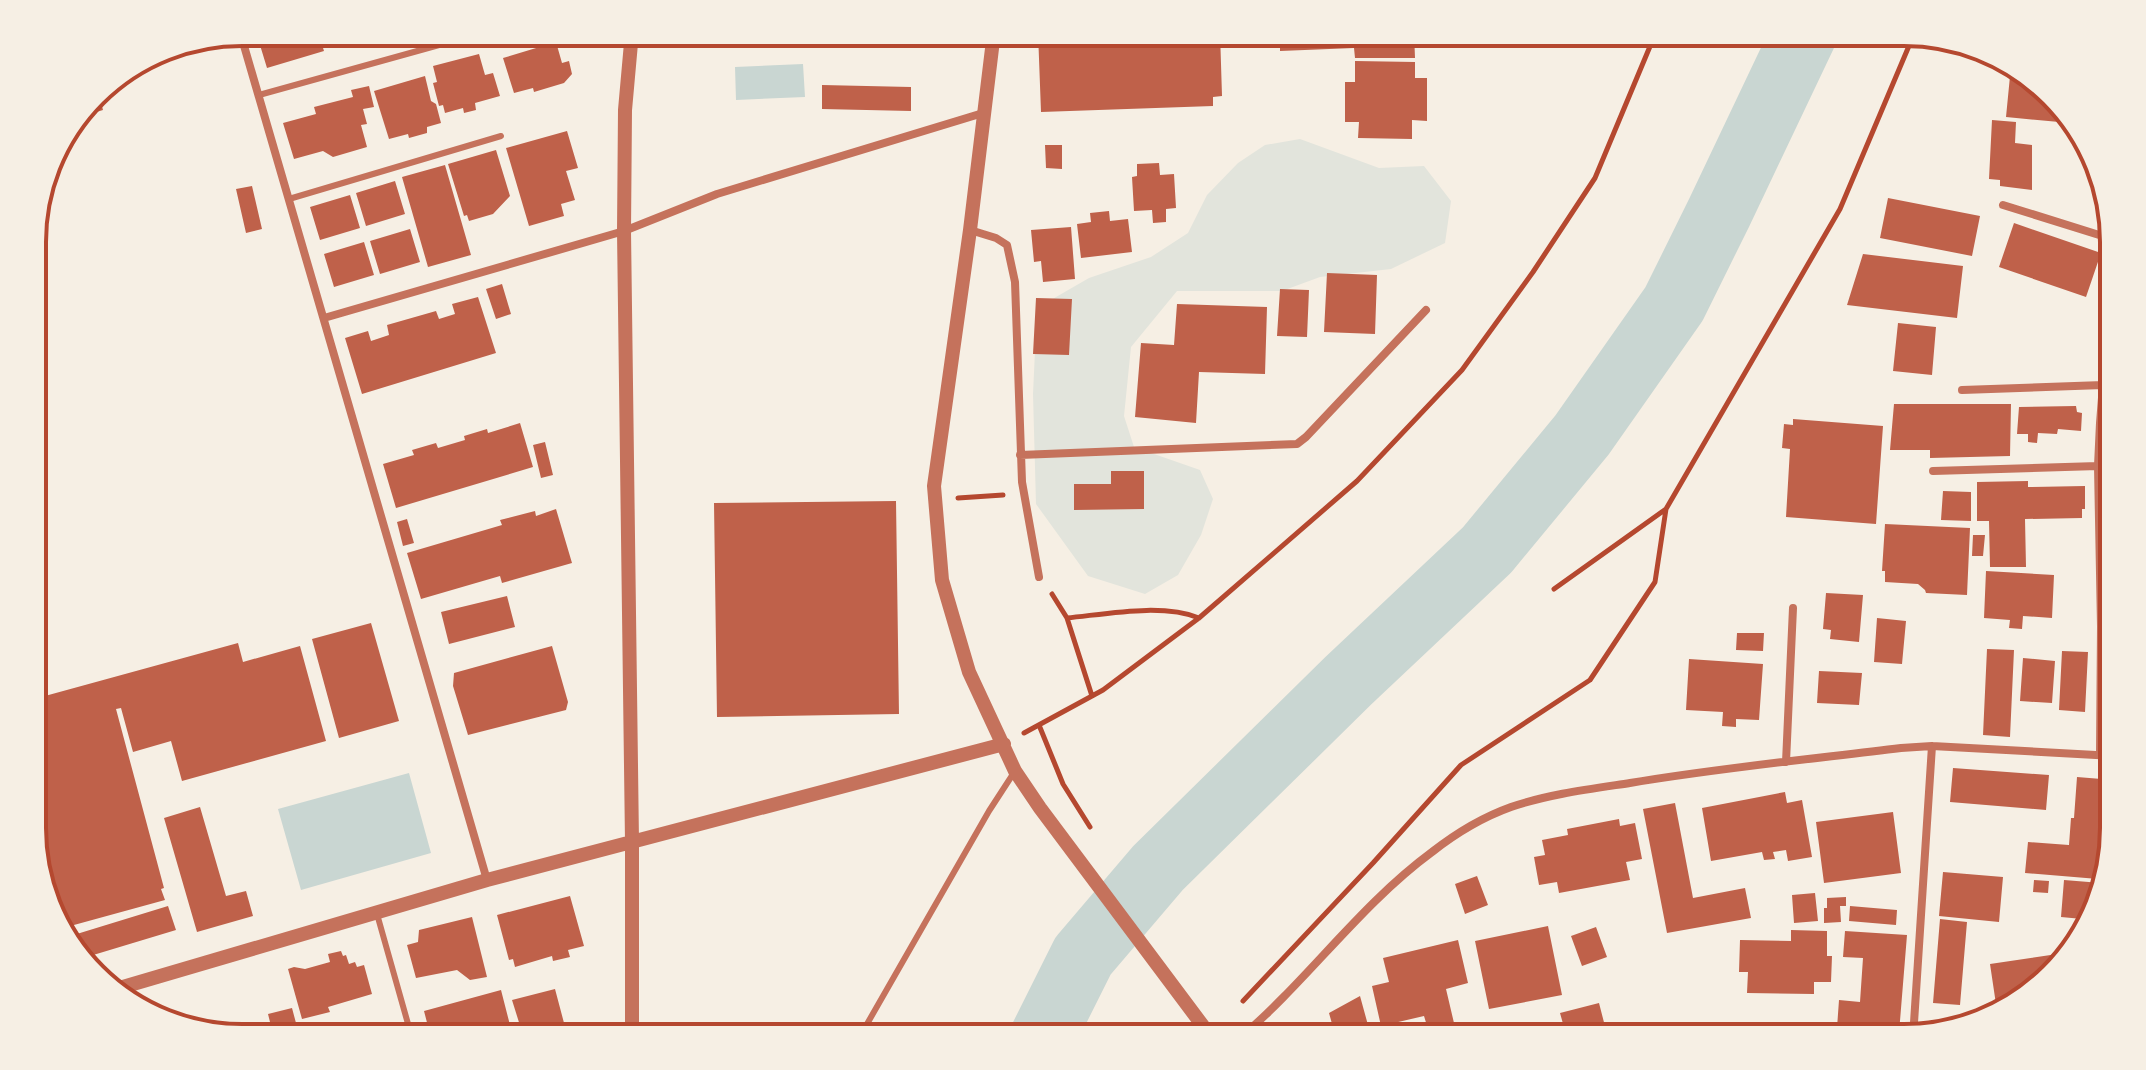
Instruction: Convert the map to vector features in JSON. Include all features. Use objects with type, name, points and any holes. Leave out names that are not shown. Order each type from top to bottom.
[{"type":"street","points":[[244,46],[487,880]]},
{"type":"street","points":[[631,46],[625,110],[624,231],[632,1024]]},
{"type":"street","points":[[992,46],[934,486],[942,580],[969,672],[1015,771],[1201,1024]]},
{"type":"street","points":[[324,318],[624,231],[717,194],[983,113]]},
{"type":"street","points":[[2003,205],[2099,235]]},
{"type":"street","points":[[970,230],[1007,245],[1015,282],[1020,455],[1039,577]]},
{"type":"street","points":[[1020,455],[1297,444],[1426,310]]},
{"type":"street","points":[[1962,390],[2100,385]]},
{"type":"street","points":[[2100,434],[2100,555]]},
{"type":"street","points":[[1933,471],[2098,466]]},
{"type":"street","points":[[1786,762],[1793,608]]},
{"type":"street","points":[[126,986],[487,880],[1004,744]]},
{"type":"street","points":[[1914,1024],[1932,746]]},
{"type":"street","points":[[1256,1024],[1388,890],[1431,852],[1464,830],[1510,808],[1561,794],[1688,774],[1932,746],[2100,755]]},
{"type":"lane","points":[[259,95],[435,46]]},
{"type":"lane","points":[[289,199],[501,136]]},
{"type":"lane","points":[[867,1024],[1015,771]]},
{"type":"lane","points":[[376,913],[408,1024]]},
{"type":"path","points":[[1004,744],[1103,690],[1199,618],[1357,481],[1462,370],[1533,272],[1595,178],[1650,46]]},
{"type":"path","points":[[1234,1010],[1461,765],[1590,680],[1655,582],[1666,509],[1840,209],[1909,46]]},
{"type":"path","points":[[935,499],[1024,494]]},
{"type":"path","points":[[1554,589],[1666,509]]},
{"type":"path","points":[[1039,577],[1067,618],[1092,696]]},
{"type":"path","points":[[1067,618],[1167,610],[1199,618]]},
{"type":"path","points":[[1039,725],[1063,784]]},
{"type":"shaded area","points":[[803,64],[805,97],[736,100],[735,67]]},
{"type":"shaded area","points":[[1300,139],[1379,168],[1424,166],[1451,201],[1445,243],[1391,269],[1320,277],[1282,291],[1177,291],[1131,347],[1124,416],[1134,447],[1200,470],[1213,499],[1201,535],[1178,575],[1145,594],[1088,576],[1036,504],[1033,394],[1037,308],[1089,278],[1151,257],[1188,233],[1207,195],[1238,163],[1265,145]]},
{"type":"shaded area","points":[[409,773],[431,853],[301,890],[278,809]]},
{"type":"building","points":[[260,46],[322,46],[324,51],[267,68]]},
{"type":"building","points":[[543,46],[557,46],[562,63],[569,61],[572,74],[564,83],[534,92],[533,88],[514,93],[503,58]]},
{"type":"building","points":[[1039,46],[1220,46],[1222,96],[1213,97],[1213,106],[1041,112]]},
{"type":"building","points":[[1280,46],[1415,46],[1415,58],[1355,58],[1354,48],[1280,51]]},
{"type":"building","points":[[479,54],[485,75],[493,73],[500,96],[475,103],[476,110],[464,113],[463,108],[445,113],[443,105],[439,106],[433,83],[437,82],[433,66]]},
{"type":"building","points":[[1355,61],[1415,62],[1415,78],[1427,78],[1427,121],[1412,120],[1412,139],[1358,138],[1359,122],[1345,122],[1345,82],[1355,82]]},
{"type":"building","points":[[425,76],[441,123],[427,127],[427,133],[389,139],[374,91]]},
{"type":"building","points":[[2010,77],[2033,95],[2058,122],[2006,117]]},
{"type":"building","points":[[822,85],[911,87],[911,111],[822,109]]},
{"type":"building","points":[[369,86],[374,107],[363,109],[367,124],[361,125],[367,147],[333,157],[323,151],[294,159],[283,123],[316,114],[314,107],[353,97],[351,90]]},
{"type":"building","points":[[1992,120],[2016,122],[2015,143],[2032,145],[2032,190],[2000,186],[2000,180],[1989,179]]},
{"type":"building","points":[[567,131],[578,168],[566,171],[575,200],[561,204],[564,216],[529,226],[506,148]]},
{"type":"building","points":[[1045,145],[1062,145],[1062,169],[1046,168]]},
{"type":"building","points":[[496,150],[510,196],[493,214],[469,221],[467,215],[464,216],[448,164]]},
{"type":"building","points":[[1159,163],[1160,175],[1174,174],[1176,208],[1166,209],[1166,222],[1153,223],[1152,210],[1134,211],[1132,177],[1137,176],[1137,164]]},
{"type":"building","points":[[445,165],[471,255],[428,267],[402,177]]},
{"type":"building","points":[[395,181],[405,214],[366,226],[356,193]]},
{"type":"building","points":[[252,186],[262,229],[246,233],[236,189]]},
{"type":"building","points":[[350,195],[360,228],[320,240],[310,207]]},
{"type":"building","points":[[1888,198],[1980,216],[1972,256],[1880,238]]},
{"type":"building","points":[[1109,211],[1110,221],[1128,219],[1132,252],[1081,258],[1077,224],[1091,222],[1090,213]]},
{"type":"building","points":[[2014,223],[2100,253],[2086,297],[1999,267]]},
{"type":"building","points":[[1071,227],[1075,279],[1043,282],[1041,261],[1034,262],[1031,230]]},
{"type":"building","points":[[410,229],[420,262],[380,274],[370,241]]},
{"type":"building","points":[[364,242],[374,275],[334,287],[324,254]]},
{"type":"building","points":[[1863,254],[1963,266],[1957,318],[1847,305]]},
{"type":"building","points":[[1327,273],[1377,275],[1375,334],[1324,332]]},
{"type":"building","points":[[502,284],[511,314],[496,319],[486,289]]},
{"type":"building","points":[[1280,289],[1309,290],[1307,337],[1277,336]]},
{"type":"building","points":[[478,297],[496,353],[362,394],[345,338],[368,331],[371,341],[389,335],[387,325],[436,311],[439,319],[455,314],[452,304]]},
{"type":"building","points":[[1036,298],[1072,299],[1069,355],[1033,354]]},
{"type":"building","points":[[1177,304],[1267,307],[1265,374],[1199,372],[1196,423],[1135,417],[1141,343],[1174,345]]},
{"type":"building","points":[[1898,323],[1936,327],[1932,375],[1893,371]]},
{"type":"building","points":[[1894,404],[2011,404],[2010,456],[1930,458],[1930,450],[1890,450]]},
{"type":"building","points":[[2076,406],[2077,412],[2082,413],[2081,431],[2058,429],[2057,434],[2038,433],[2037,443],[2028,442],[2028,434],[2017,434],[2019,407]]},
{"type":"building","points":[[1793,419],[1883,426],[1876,524],[1786,517],[1790,449],[1782,448],[1784,424],[1793,425]]},
{"type":"building","points":[[520,423],[533,467],[396,508],[383,464],[414,455],[412,450],[436,443],[438,448],[465,440],[464,436],[487,429],[488,433]]},
{"type":"building","points":[[545,442],[553,475],[541,478],[533,445]]},
{"type":"building","points":[[1111,471],[1144,471],[1144,509],[1074,510],[1074,484],[1111,484]]},
{"type":"building","points":[[2028,481],[2028,487],[2085,486],[2082,518],[2025,519],[2026,567],[1990,567],[1989,521],[1977,521],[1977,482]]},
{"type":"building","points":[[1943,491],[1971,492],[1971,521],[1941,520]]},
{"type":"building","points":[[896,501],[899,714],[717,717],[714,503]]},
{"type":"building","points":[[556,509],[572,563],[502,583],[500,576],[421,599],[407,553],[502,525],[500,520],[535,511],[536,516]]},
{"type":"building","points":[[407,519],[414,543],[403,546],[397,522]]},
{"type":"building","points":[[1885,524],[1970,528],[1967,595],[1926,593],[1918,584],[1885,582],[1885,571],[1882,571]]},
{"type":"building","points":[[1973,535],[1985,535],[1983,556],[1972,556]]},
{"type":"building","points":[[1986,571],[2054,575],[2052,618],[2023,616],[2022,629],[2009,628],[2010,620],[1984,618]]},
{"type":"building","points":[[1826,593],[1863,595],[1859,642],[1830,639],[1831,630],[1823,629]]},
{"type":"building","points":[[507,596],[515,627],[449,644],[441,612]]},
{"type":"building","points":[[1877,618],[1906,621],[1902,664],[1874,662]]},
{"type":"building","points":[[371,623],[399,721],[339,738],[312,639]]},
{"type":"building","points":[[1737,633],[1764,633],[1763,651],[1736,650]]},
{"type":"building","points":[[238,643],[243,662],[300,646],[326,741],[182,781],[171,741],[133,752],[121,708],[116,709],[165,900],[72,926],[53,879],[48,854],[46,696]]},
{"type":"building","points":[[552,646],[568,702],[566,710],[468,735],[453,686],[454,673]]},
{"type":"building","points":[[1987,649],[2014,650],[2010,737],[1983,735]]},
{"type":"building","points":[[2062,651],[2088,652],[2085,712],[2059,710]]},
{"type":"building","points":[[2023,658],[2055,661],[2052,703],[2020,701]]},
{"type":"building","points":[[1689,659],[1763,664],[1759,720],[1736,719],[1736,727],[1722,726],[1723,712],[1686,710]]},
{"type":"building","points":[[1819,671],[1862,673],[1859,705],[1817,703]]},
{"type":"building","points":[[1953,768],[2049,775],[2046,810],[1950,802]]},
{"type":"building","points":[[2077,777],[2100,779],[2100,828],[2093,879],[2025,873],[2028,842],[2069,845],[2071,818],[2074,818]]},
{"type":"building","points":[[1785,792],[1787,803],[1802,800],[1812,857],[1788,861],[1786,850],[1773,852],[1775,859],[1764,860],[1762,852],[1711,861],[1702,808]]},
{"type":"building","points":[[1675,803],[1693,898],[1745,888],[1751,918],[1667,933],[1643,809]]},
{"type":"building","points":[[200,807],[226,896],[246,891],[253,916],[197,932],[164,818]]},
{"type":"building","points":[[1893,812],[1901,873],[1824,883],[1816,822]]},
{"type":"building","points":[[1619,819],[1620,826],[1635,823],[1642,859],[1626,862],[1630,880],[1559,893],[1557,882],[1539,885],[1534,857],[1545,855],[1542,840],[1568,835],[1567,829]]},
{"type":"building","points":[[1943,872],[2003,877],[1999,922],[1939,916]]},
{"type":"building","points":[[1477,876],[1488,905],[1465,914],[1455,884]]},
{"type":"building","points":[[2034,880],[2049,881],[2048,893],[2033,892]]},
{"type":"building","points":[[2064,880],[2092,882],[2078,919],[2061,917]]},
{"type":"building","points":[[1815,893],[1818,921],[1794,923],[1792,895]]},
{"type":"building","points":[[570,896],[584,946],[568,950],[570,957],[553,961],[552,956],[515,967],[513,959],[509,960],[497,915]]},
{"type":"building","points":[[1846,897],[1846,906],[1840,906],[1841,922],[1824,923],[1827,898]]},
{"type":"building","points":[[168,906],[176,930],[93,955],[77,934]]},
{"type":"building","points":[[1850,906],[1897,910],[1896,925],[1849,921]]},
{"type":"building","points":[[472,917],[487,977],[470,980],[457,970],[416,978],[407,945],[418,942],[419,930]]},
{"type":"building","points":[[1940,919],[1967,922],[1960,1005],[1933,1003]]},
{"type":"building","points":[[1548,926],[1562,995],[1489,1009],[1475,941]]},
{"type":"building","points":[[1596,927],[1607,957],[1582,966],[1571,936]]},
{"type":"building","points":[[1791,930],[1827,931],[1827,956],[1832,956],[1831,982],[1814,982],[1814,994],[1747,993],[1748,972],[1739,972],[1740,940],[1791,941]]},
{"type":"building","points":[[1845,931],[1907,935],[1900,1024],[1837,1024],[1839,1000],[1860,1002],[1863,958],[1843,957]]},
{"type":"building","points":[[1458,940],[1468,983],[1446,989],[1454,1023],[1426,1024],[1424,1016],[1381,1024],[1372,986],[1389,982],[1383,958]]},
{"type":"building","points":[[341,951],[349,964],[355,962],[357,967],[364,965],[372,994],[328,1007],[330,1012],[302,1019],[288,969],[305,969],[330,962],[328,954]]},
{"type":"building","points":[[2053,955],[2033,975],[1996,1001],[1990,964]]},
{"type":"building","points":[[555,989],[564,1024],[520,1024],[512,1000]]},
{"type":"building","points":[[501,990],[510,1024],[427,1024],[424,1011]]},
{"type":"building","points":[[1360,996],[1368,1024],[1332,1024],[1329,1013]]},
{"type":"building","points":[[1599,1003],[1604,1024],[1563,1024],[1560,1013]]},
{"type":"building","points":[[292,1008],[296,1024],[270,1024],[268,1014]]},
{"type":"waterway","points":[[1049,1024],[1083,956],[1158,868],[1348,681],[1487,550],[1582,435],[1674,304],[1798,46]]}]
